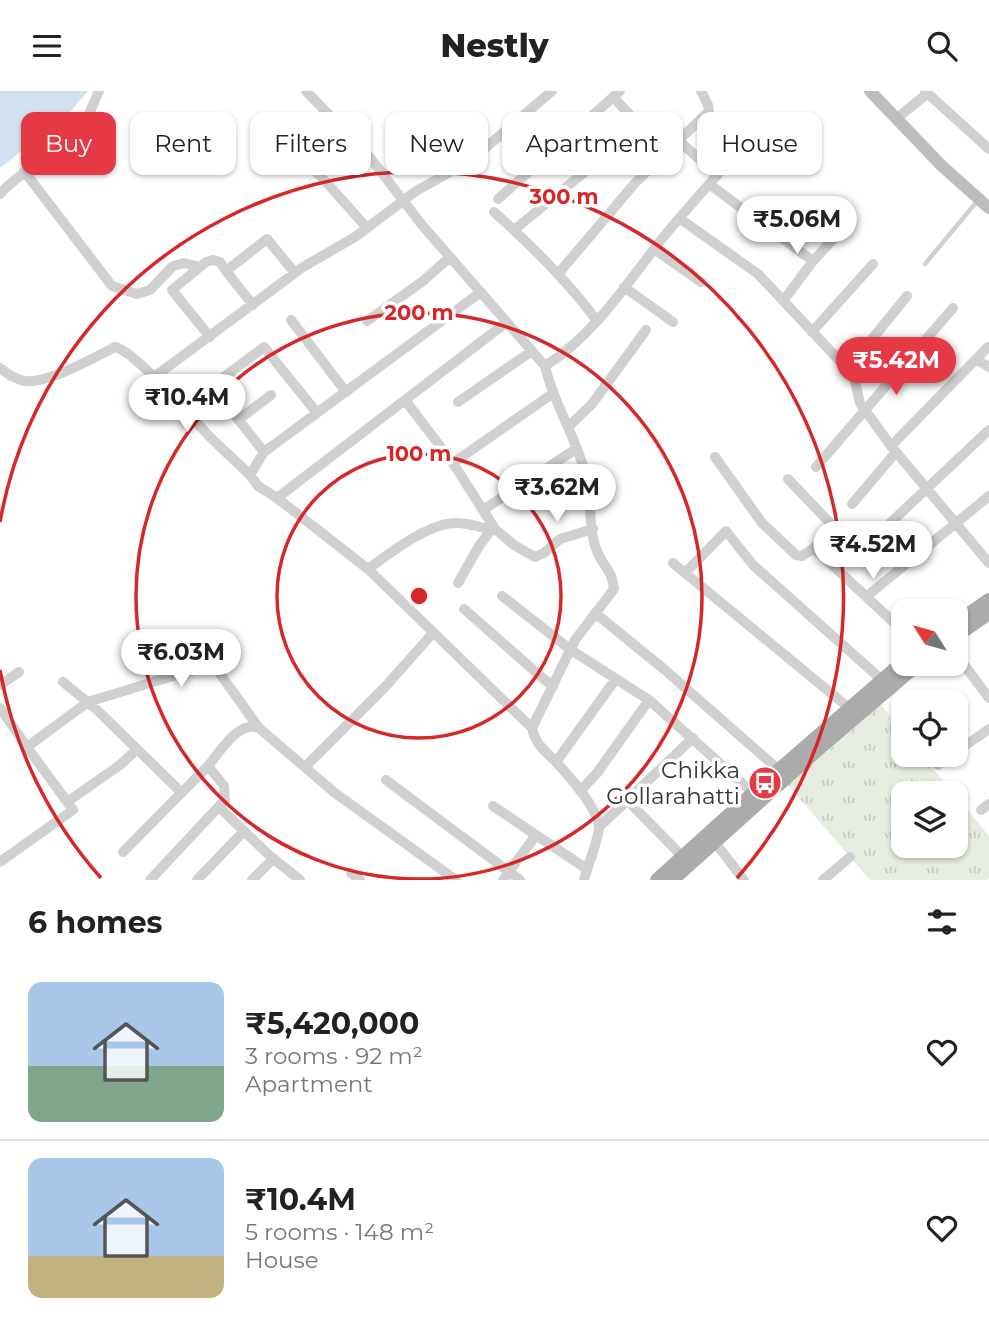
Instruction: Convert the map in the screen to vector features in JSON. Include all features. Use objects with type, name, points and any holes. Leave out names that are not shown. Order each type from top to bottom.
[{"type":"main road","points":[[870,91],[942,166],[984,203]]},
{"type":"main road","points":[[968,615],[989,600]]},
{"type":"main road","points":[[968,628],[989,613]]},
{"type":"main road","points":[[657,880],[891,673]]},
{"type":"main road","points":[[672,880],[904,676]]},
{"type":"street","points":[[88,112],[99,91]]},
{"type":"street","points":[[306,91],[368,155],[422,225],[545,366],[552,394],[568,427],[587,481],[597,551],[612,575],[614,589],[575,640],[532,728],[533,737],[580,791],[593,811],[599,827]]},
{"type":"street","points":[[154,377],[295,273],[470,160],[552,91]]},
{"type":"street","points":[[683,134],[709,111],[701,91]]},
{"type":"street","points":[[897,118],[926,92],[989,149]]},
{"type":"street","points":[[498,199],[617,94],[634,126],[626,138],[514,230]]},
{"type":"street","points":[[683,144],[697,157]]},
{"type":"street","points":[[0,194],[21,174]]},
{"type":"street","points":[[27,175],[112,286],[137,294],[150,290],[173,266],[184,263],[200,267]]},
{"type":"street","points":[[319,175],[367,228]]},
{"type":"street","points":[[558,274],[643,175]]},
{"type":"street","points":[[545,366],[565,353],[597,321],[717,175]]},
{"type":"street","points":[[709,184],[813,261]]},
{"type":"street","points":[[494,212],[558,274],[597,321]]},
{"type":"street","points":[[679,218],[758,274],[847,370],[853,377],[864,409],[989,563]]},
{"type":"street","points":[[783,301],[813,261],[838,234]]},
{"type":"street","points":[[226,271],[264,235],[295,273]]},
{"type":"street","points":[[654,249],[701,282]]},
{"type":"street","points":[[367,321],[424,281],[450,257]]},
{"type":"street","points":[[210,337],[172,290],[200,267],[213,260],[220,263],[253,305]]},
{"type":"street","points":[[812,332],[873,264]]},
{"type":"street","points":[[624,287],[673,322]]},
{"type":"street","points":[[250,475],[264,452],[481,292]]},
{"type":"street","points":[[847,370],[907,296]]},
{"type":"street","points":[[816,467],[953,308]]},
{"type":"street","points":[[291,320],[346,392]]},
{"type":"street","points":[[277,498],[507,322]]},
{"type":"street","points":[[568,427],[592,404],[646,330]]},
{"type":"street","points":[[0,368],[11,377],[26,381],[36,380],[62,372],[114,347],[122,348],[154,377],[258,486],[368,569],[532,728]]},
{"type":"street","points":[[264,452],[212,386],[264,347],[317,413]]},
{"type":"street","points":[[852,504],[894,449],[988,347]]},
{"type":"street","points":[[458,403],[532,351]]},
{"type":"street","points":[[976,359],[989,366]]},
{"type":"street","points":[[453,463],[552,394]]},
{"type":"street","points":[[238,420],[271,395]]},
{"type":"street","points":[[405,400],[453,463],[493,530]]},
{"type":"street","points":[[870,542],[989,431]]},
{"type":"street","points":[[483,510],[576,449]]},
{"type":"street","points":[[715,457],[762,523],[799,556],[814,548],[829,532],[830,523],[788,479]]},
{"type":"street","points":[[867,596],[989,496]]},
{"type":"street","points":[[368,569],[416,537],[438,527],[457,523],[493,530],[535,557],[560,539],[593,529]]},
{"type":"street","points":[[458,583],[479,546],[493,530]]},
{"type":"street","points":[[685,573],[726,531],[753,565],[882,680]]},
{"type":"street","points":[[814,548],[891,619]]},
{"type":"street","points":[[673,563],[849,708]]},
{"type":"street","points":[[502,596],[571,650],[649,700],[753,793]]},
{"type":"street","points":[[464,609],[553,687]]},
{"type":"street","points":[[595,613],[779,770]]},
{"type":"street","points":[[305,767],[385,687],[433,633]]},
{"type":"street","points":[[27,747],[88,702],[177,674],[206,668],[218,671],[259,728],[335,793],[456,880]]},
{"type":"street","points":[[968,670],[989,698]]},
{"type":"street","points":[[0,685],[19,672]]},
{"type":"street","points":[[556,762],[615,680]]},
{"type":"street","points":[[63,682],[88,702],[182,793]]},
{"type":"street","points":[[580,791],[597,773],[649,700]]},
{"type":"street","points":[[0,708],[73,810],[0,862]]},
{"type":"street","points":[[123,852],[233,737],[244,727],[252,725],[259,728]]},
{"type":"street","points":[[968,743],[989,729]]},
{"type":"street","points":[[584,880],[599,827],[693,738]]},
{"type":"street","points":[[67,802],[120,765],[137,749]]},
{"type":"street","points":[[149,880],[225,800],[224,786],[208,766]]},
{"type":"street","points":[[386,780],[506,876],[520,880]]},
{"type":"street","points":[[627,800],[682,856]]},
{"type":"street","points":[[493,806],[587,869]]},
{"type":"street","points":[[219,807],[273,859],[300,880]]},
{"type":"street","points":[[197,880],[244,831]]},
{"type":"street","points":[[506,876],[536,835]]},
{"type":"street","points":[[714,841],[744,880]]},
{"type":"street","points":[[823,880],[850,857]]},
{"type":"street","points":[[253,880],[273,859]]},
{"type":"street","points":[[351,873],[360,880]]},
{"type":"lane","points":[[925,264],[984,203]]},
{"type":"green space","points":[[881,705],[891,717],[891,767],[932,767],[943,781],[891,781],[891,858],[968,858],[968,811],[989,836],[989,878],[870,880],[788,785]]},
{"type":"water","points":[[0,91],[88,91],[70,112],[21,112],[21,151],[0,168]]},
{"type":"place","name":"Chikka Gollarahatti","points":[[765,783]]}]
